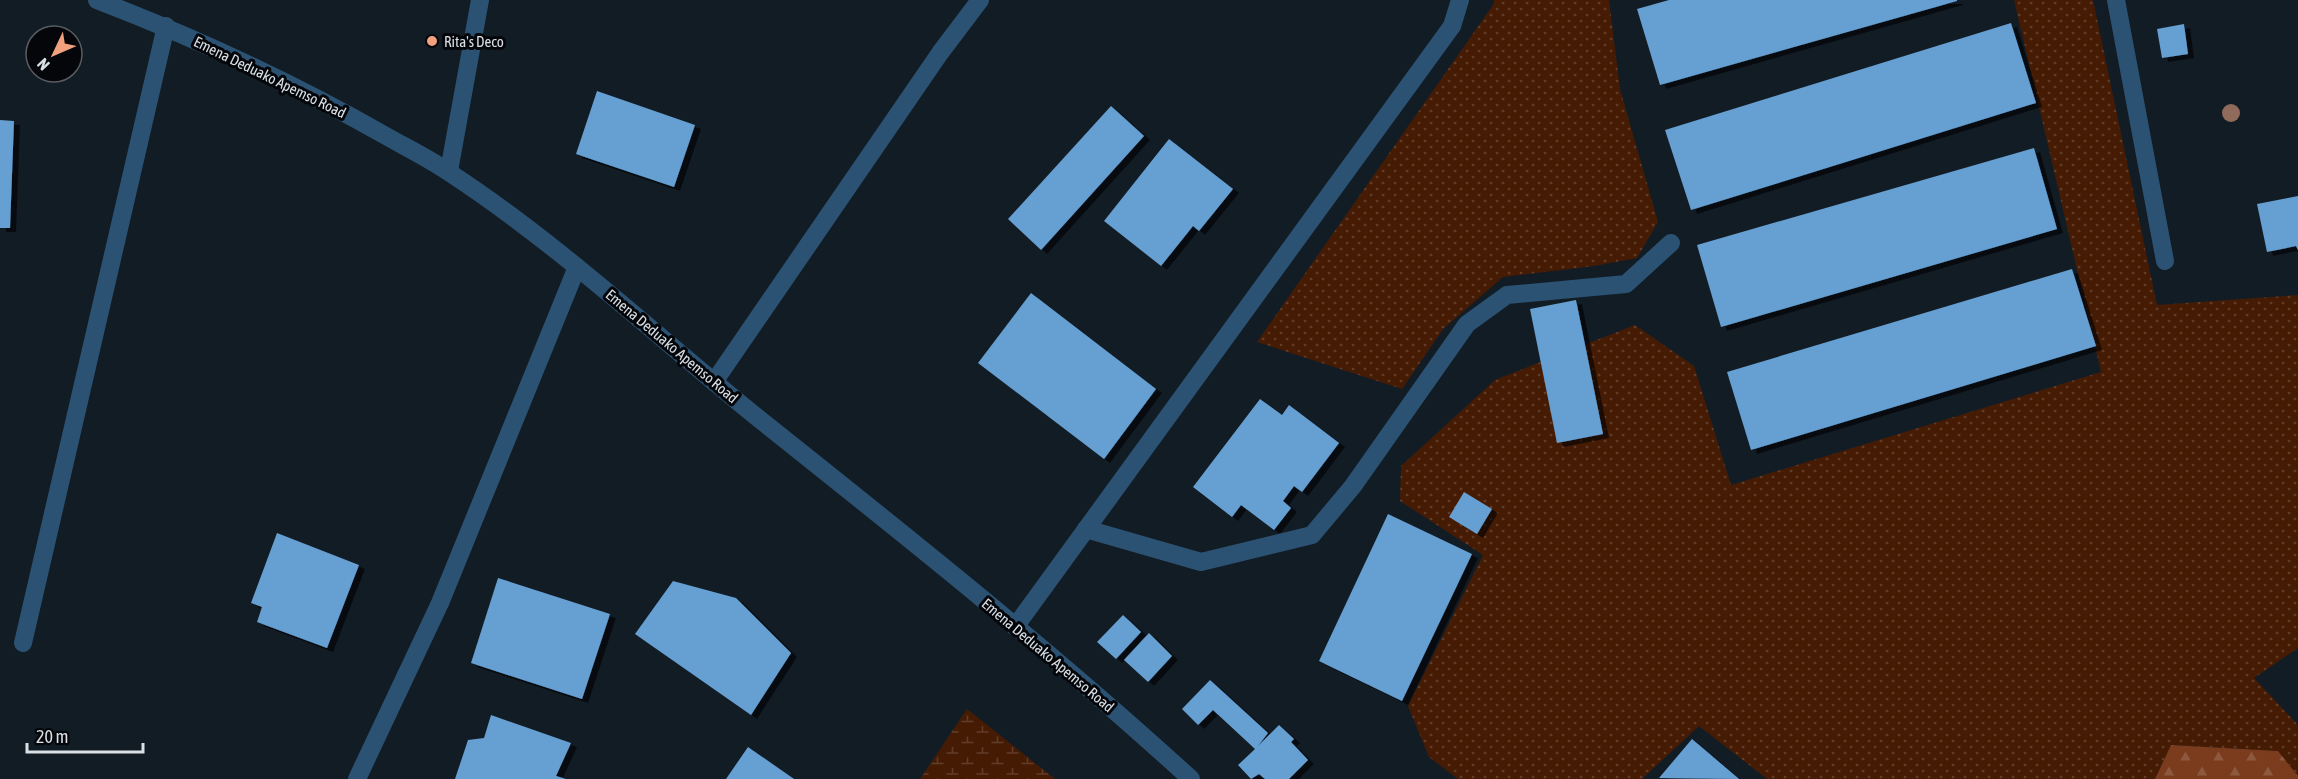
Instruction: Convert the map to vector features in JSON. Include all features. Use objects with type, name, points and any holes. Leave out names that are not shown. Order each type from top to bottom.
[{"type":"street","name":"Emena Deduako Apemso Road","points":[[97,0],[165,26],[323,100],[448,171],[578,267],[714,382],[941,564],[1191,779]]},
{"type":"street","points":[[448,171],[480,0]]},
{"type":"street","points":[[714,382],[940,53],[980,0]]},
{"type":"street","points":[[1015,627],[1452,26],[1460,0]]},
{"type":"street","points":[[2116,0],[2165,261]]},
{"type":"street","points":[[23,643],[165,26]]},
{"type":"street","points":[[1086,529],[1201,562],[1312,535],[1353,486],[1467,324],[1507,295],[1626,284],[1671,243]]},
{"type":"street","points":[[357,779],[441,603],[578,267]]},
{"type":"green space","points":[[1494,0],[1609,0],[1620,89],[1658,222],[1637,258],[1594,266],[1503,277],[1443,329],[1402,389],[1257,342],[1493,5]]},
{"type":"green space","points":[[2014,0],[2093,0],[2157,305],[2298,295],[2298,648],[2254,678],[2298,725],[2298,776],[2278,751],[2171,745],[2155,779],[1767,779],[1699,726],[1642,779],[1458,779],[1429,757],[1408,706],[1483,555],[1400,501],[1401,466],[1495,380],[1635,325],[1694,366],[1731,485],[2101,372]]},
{"type":"green space","points":[[967,709],[1055,779],[920,779]]},
{"type":"green space","points":[[2171,745],[2278,751],[2298,779],[2155,779]]},
{"type":"building","points":[[1669,0],[1957,1],[1660,85],[1637,9]]},
{"type":"building","points":[[2011,23],[2036,103],[1691,210],[1665,130]]},
{"type":"building","points":[[2184,24],[2188,54],[2162,58],[2157,29]]},
{"type":"building","points":[[597,91],[695,125],[674,187],[576,154]]},
{"type":"building","points":[[1111,106],[1144,136],[1041,250],[1008,219]]},
{"type":"building","points":[[0,120],[14,121],[10,228],[0,228]]},
{"type":"building","points":[[1169,139],[1233,189],[1199,231],[1193,226],[1161,266],[1104,221]]},
{"type":"building","points":[[2034,148],[2057,229],[1721,327],[1697,245]]},
{"type":"building","points":[[2298,196],[2298,250],[2296,246],[2267,252],[2257,204]]},
{"type":"building","points":[[2072,269],[2096,346],[1751,450],[1727,372]]},
{"type":"building","points":[[1031,293],[1156,389],[1104,459],[978,363]]},
{"type":"building","points":[[1576,300],[1603,434],[1557,443],[1530,309]]},
{"type":"building","points":[[1260,399],[1282,415],[1289,405],[1339,443],[1302,492],[1294,486],[1283,501],[1291,508],[1274,530],[1241,505],[1232,517],[1193,487]]},
{"type":"building","points":[[1464,492],[1492,509],[1477,534],[1449,517]]},
{"type":"building","points":[[1388,514],[1472,554],[1402,701],[1319,661]]},
{"type":"building","points":[[277,533],[359,565],[327,648],[257,622],[262,607],[251,603]]},
{"type":"building","points":[[498,578],[610,614],[582,699],[471,663]]},
{"type":"building","points":[[673,581],[736,598],[791,653],[751,715],[635,634]]},
{"type":"building","points":[[1123,615],[1141,632],[1116,659],[1097,642]]},
{"type":"building","points":[[1149,633],[1172,656],[1148,682],[1124,660]]},
{"type":"building","points":[[1210,680],[1268,733],[1258,746],[1279,725],[1294,739],[1291,742],[1308,760],[1289,779],[1265,779],[1259,774],[1251,779],[1238,765],[1255,749],[1213,710],[1198,725],[1182,709]]},
{"type":"building","points":[[491,715],[571,743],[556,776],[566,779],[455,779],[468,740],[484,738]]},
{"type":"building","points":[[1692,739],[1739,779],[1659,778]]},
{"type":"building","points":[[748,747],[794,779],[726,779]]},
{"type":"place","name":"Rita's Deco","points":[[432,41]]}]
